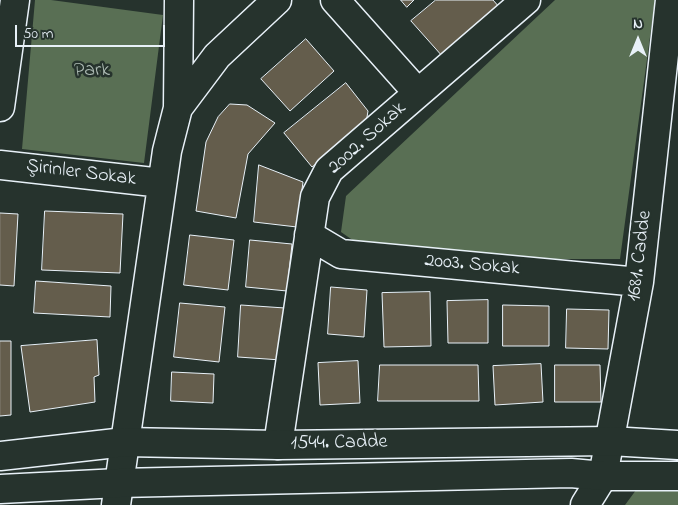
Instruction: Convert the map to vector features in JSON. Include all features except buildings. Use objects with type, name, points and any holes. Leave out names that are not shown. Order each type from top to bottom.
[{"type":"street","points":[[0,107],[15,0]]},
{"type":"street","points":[[118,494],[162,183],[167,151],[178,108],[179,0]]},
{"type":"street","points":[[178,108],[217,56],[277,0]]},
{"type":"street","points":[[335,0],[418,93]]},
{"type":"street","name":"2002. Sokak","points":[[278,445],[315,197],[329,170],[526,0]]},
{"type":"street","name":"1681. Cadde","points":[[585,505],[603,476],[667,128],[670,0]]},
{"type":"street","name":"Şirinler Sokak","points":[[0,164],[162,183]]},
{"type":"street","name":"2003. Sokak","points":[[309,235],[341,254],[639,282]]},
{"type":"street","name":"1544. Cadde","points":[[0,456],[125,442],[278,445],[610,441],[678,445]]},
{"type":"street","name":"1544. Cadde","points":[[0,489],[118,494],[571,473],[603,476],[678,476]]},
{"type":"green space","name":"Park","points":[[35,0],[51,0],[163,15],[144,163],[22,149]]},
{"type":"green space","points":[[555,0],[655,0],[620,259],[548,259],[354,241],[341,232],[346,196]]},
{"type":"green space","points":[[639,486],[678,489],[678,505],[625,505]]}]
